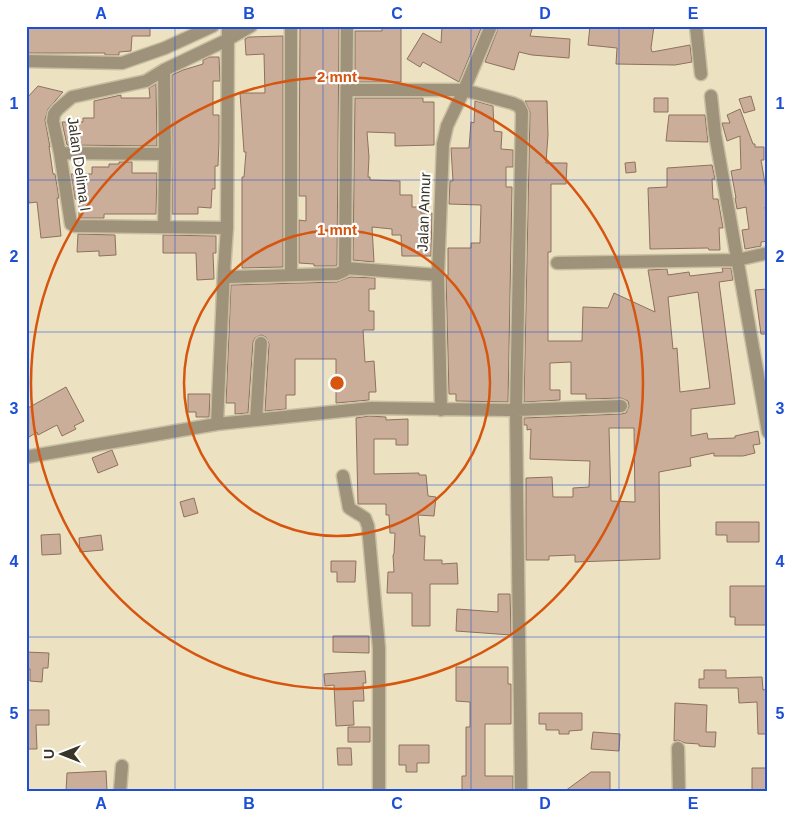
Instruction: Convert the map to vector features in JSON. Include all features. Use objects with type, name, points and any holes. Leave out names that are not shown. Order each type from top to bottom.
[{"type":"street","points":[[26,61],[122,63],[165,48],[213,26]]},
{"type":"street","points":[[218,424],[227,228],[228,26]]},
{"type":"street","name":"Jalan Delima I","points":[[227,228],[75,226],[71,224],[53,121],[54,114],[65,101],[72,97],[146,81],[251,26]]},
{"type":"street","points":[[291,26],[291,275]]},
{"type":"street","points":[[224,270],[228,277],[337,274],[344,271],[347,26]]},
{"type":"street","name":"Jalan Annur","points":[[440,410],[438,275],[443,144],[447,126],[490,26]]},
{"type":"street","points":[[696,26],[701,74]]},
{"type":"street","points":[[164,70],[166,154],[164,227]]},
{"type":"street","points":[[347,90],[464,90],[512,103],[519,106],[522,112],[516,410],[521,791]]},
{"type":"street","points":[[711,96],[715,134],[768,432]]},
{"type":"street","points":[[60,153],[166,154]]},
{"type":"street","points":[[557,263],[737,260],[768,252]]},
{"type":"street","points":[[345,268],[438,275]]},
{"type":"street","points":[[256,420],[261,344]]},
{"type":"street","points":[[26,457],[218,424],[371,408],[516,410],[621,406]]},
{"type":"street","points":[[343,476],[349,508],[365,518],[368,526],[379,648],[379,791]]},
{"type":"street","points":[[678,748],[679,791]]},
{"type":"street","points":[[120,791],[122,766]]},
{"type":"building","points":[[27,26],[100,28],[100,26],[150,26],[150,36],[132,36],[131,51],[119,52],[119,55],[105,55],[105,53],[27,53]]},
{"type":"building","points":[[300,26],[338,26],[339,30],[337,265],[335,266],[314,266],[314,264],[299,263],[299,220],[306,221],[306,196],[299,196]]},
{"type":"building","points":[[382,26],[401,28],[401,82],[355,82],[355,31],[382,31]]},
{"type":"building","points":[[442,26],[482,26],[459,82],[423,62],[420,67],[407,59],[423,33],[441,43]]},
{"type":"building","points":[[499,26],[533,26],[530,36],[570,39],[569,58],[519,52],[514,70],[485,62]]},
{"type":"building","points":[[590,26],[654,26],[652,52],[690,45],[692,62],[675,65],[616,64],[617,48],[588,45]]},
{"type":"building","points":[[283,36],[283,267],[242,268],[242,177],[244,177],[246,152],[244,152],[240,93],[265,93],[264,54],[246,55],[245,39],[249,37]]},
{"type":"building","points":[[209,57],[219,57],[220,81],[213,81],[213,115],[219,115],[219,141],[218,166],[215,166],[215,189],[212,189],[211,208],[198,207],[198,214],[172,214],[172,75],[203,64],[203,60]]},
{"type":"building","points":[[156,84],[157,146],[67,145],[62,122],[83,122],[83,118],[94,118],[94,101],[121,95],[121,98],[150,98],[149,88]]},
{"type":"building","points":[[38,86],[63,92],[48,109],[45,120],[53,174],[55,174],[59,198],[57,198],[61,236],[41,238],[37,202],[29,203],[26,179],[26,99]]},
{"type":"building","points":[[751,96],[755,110],[744,113],[739,99]]},
{"type":"building","points":[[355,98],[423,98],[423,102],[434,102],[434,145],[395,146],[395,133],[367,132],[368,177],[370,177],[370,180],[400,181],[400,195],[412,195],[412,207],[421,207],[421,213],[432,213],[431,256],[402,256],[401,235],[392,235],[392,229],[372,227],[374,262],[353,260]]},
{"type":"building","points":[[654,98],[668,98],[668,112],[654,112]]},
{"type":"building","points":[[475,101],[493,106],[494,131],[502,132],[501,149],[513,150],[513,167],[506,167],[506,187],[512,187],[508,402],[456,401],[456,394],[449,394],[446,276],[448,276],[448,248],[471,248],[471,243],[480,243],[481,205],[449,204],[450,181],[453,181],[451,148],[469,148],[471,122],[474,123]]},
{"type":"building","points":[[525,101],[547,101],[548,135],[546,163],[567,163],[566,184],[551,184],[551,252],[548,252],[548,341],[582,341],[583,307],[608,308],[614,293],[655,312],[648,270],[667,269],[668,275],[689,272],[690,276],[723,272],[722,268],[731,268],[733,280],[719,282],[735,404],[691,409],[691,436],[707,433],[708,439],[735,438],[735,436],[758,431],[760,444],[753,445],[755,453],[743,456],[714,456],[714,453],[690,458],[691,466],[659,472],[660,559],[575,562],[575,555],[549,556],[549,560],[526,560],[526,478],[552,477],[553,497],[573,497],[573,488],[589,487],[590,461],[530,459],[531,429],[527,430],[527,425],[524,425],[524,418],[621,414],[626,413],[629,406],[628,401],[621,398],[586,399],[586,394],[571,394],[571,362],[550,363],[550,390],[560,390],[560,400],[524,402],[530,112]],"holes":[[[698,292],[710,388],[680,392],[677,348],[673,349],[668,297]],[[609,428],[634,428],[635,502],[611,501]]]},
{"type":"building","points":[[740,109],[753,144],[755,144],[755,147],[764,147],[764,160],[761,160],[766,189],[768,189],[768,207],[765,207],[768,222],[768,241],[761,242],[761,246],[745,249],[742,230],[749,229],[746,207],[737,209],[731,171],[741,169],[740,136],[727,141],[722,123],[730,123],[727,115]]},
{"type":"building","points":[[669,115],[705,115],[708,142],[666,141]]},
{"type":"building","points":[[119,162],[132,162],[132,173],[157,173],[156,214],[104,214],[104,218],[79,218],[79,199],[75,199],[71,174],[92,174],[92,167],[109,167],[109,164],[119,164]]},
{"type":"building","points":[[635,162],[636,172],[626,173],[625,163]]},
{"type":"building","points":[[712,165],[715,179],[712,179],[713,199],[718,199],[723,228],[719,228],[720,250],[709,250],[708,248],[650,249],[648,188],[667,187],[667,168]]},
{"type":"building","points":[[78,234],[115,235],[116,255],[99,256],[99,251],[77,252]]},
{"type":"building","points":[[163,235],[216,236],[216,253],[213,253],[214,279],[197,280],[196,253],[163,253]]},
{"type":"building","points":[[350,277],[375,278],[375,289],[369,289],[369,311],[374,311],[374,330],[363,330],[365,362],[374,361],[376,392],[369,392],[369,400],[336,403],[336,359],[295,359],[295,395],[286,395],[286,409],[265,411],[269,344],[266,337],[261,335],[255,338],[253,342],[248,413],[235,414],[235,403],[226,403],[231,285],[337,282]]},
{"type":"building","points":[[768,289],[768,334],[761,334],[755,290]]},
{"type":"building","points":[[66,387],[84,421],[74,426],[76,429],[62,436],[57,425],[38,435],[37,432],[26,439],[26,409]]},
{"type":"building","points":[[188,394],[210,394],[209,417],[196,417],[196,412],[188,412]]},
{"type":"building","points":[[369,416],[386,417],[386,420],[408,419],[408,445],[396,445],[396,439],[374,439],[374,474],[419,473],[419,475],[426,475],[428,496],[436,497],[434,516],[418,515],[420,536],[425,536],[424,560],[442,560],[442,564],[457,563],[458,584],[430,584],[430,626],[412,626],[412,593],[387,593],[388,572],[394,572],[395,533],[390,533],[389,515],[386,515],[386,504],[358,504],[356,418]]},
{"type":"building","points":[[112,450],[118,465],[98,473],[92,458]]},
{"type":"building","points":[[194,498],[198,513],[184,517],[180,502]]},
{"type":"building","points":[[716,522],[759,522],[759,542],[727,542],[727,535],[716,535]]},
{"type":"building","points":[[60,534],[61,554],[42,555],[41,535]]},
{"type":"building","points":[[101,535],[103,550],[80,552],[79,538]]},
{"type":"building","points":[[331,561],[356,561],[355,582],[337,582],[337,572],[331,572]]},
{"type":"building","points":[[730,586],[768,586],[768,625],[735,625],[735,617],[730,617]]},
{"type":"building","points":[[498,594],[510,594],[511,635],[456,631],[457,609],[498,612]]},
{"type":"building","points":[[333,636],[369,636],[369,653],[333,652]]},
{"type":"building","points":[[26,652],[49,653],[48,668],[43,668],[42,682],[30,681],[30,669],[26,669]]},
{"type":"building","points":[[456,667],[508,667],[508,684],[511,684],[511,724],[485,724],[485,776],[513,776],[513,791],[462,791],[462,776],[466,776],[466,727],[470,727],[470,702],[456,701]]},
{"type":"building","points":[[704,670],[726,670],[726,678],[762,677],[763,690],[768,689],[768,734],[758,734],[757,702],[739,703],[738,688],[699,688],[699,679],[704,679]]},
{"type":"building","points":[[365,671],[366,683],[363,683],[364,701],[353,701],[354,725],[336,726],[334,685],[325,686],[324,674]]},
{"type":"building","points":[[675,703],[707,705],[706,732],[716,732],[715,747],[699,746],[699,744],[685,743],[678,740],[674,741]]},
{"type":"building","points":[[26,710],[49,710],[49,725],[36,725],[37,749],[26,749]]},
{"type":"building","points":[[539,713],[582,713],[582,730],[569,731],[569,734],[559,734],[559,730],[546,730],[546,724],[539,724]]},
{"type":"building","points":[[348,727],[370,727],[370,742],[348,742]]},
{"type":"building","points":[[593,732],[620,734],[619,751],[591,749]]},
{"type":"building","points":[[399,745],[429,745],[429,763],[417,763],[417,772],[406,772],[406,765],[399,765]]},
{"type":"building","points":[[337,748],[351,748],[352,765],[338,765]]},
{"type":"building","points":[[752,768],[768,768],[768,791],[752,791]]},
{"type":"building","points":[[106,771],[107,791],[66,791],[67,773]]},
{"type":"building","points":[[591,772],[610,772],[610,791],[565,791]]}]
